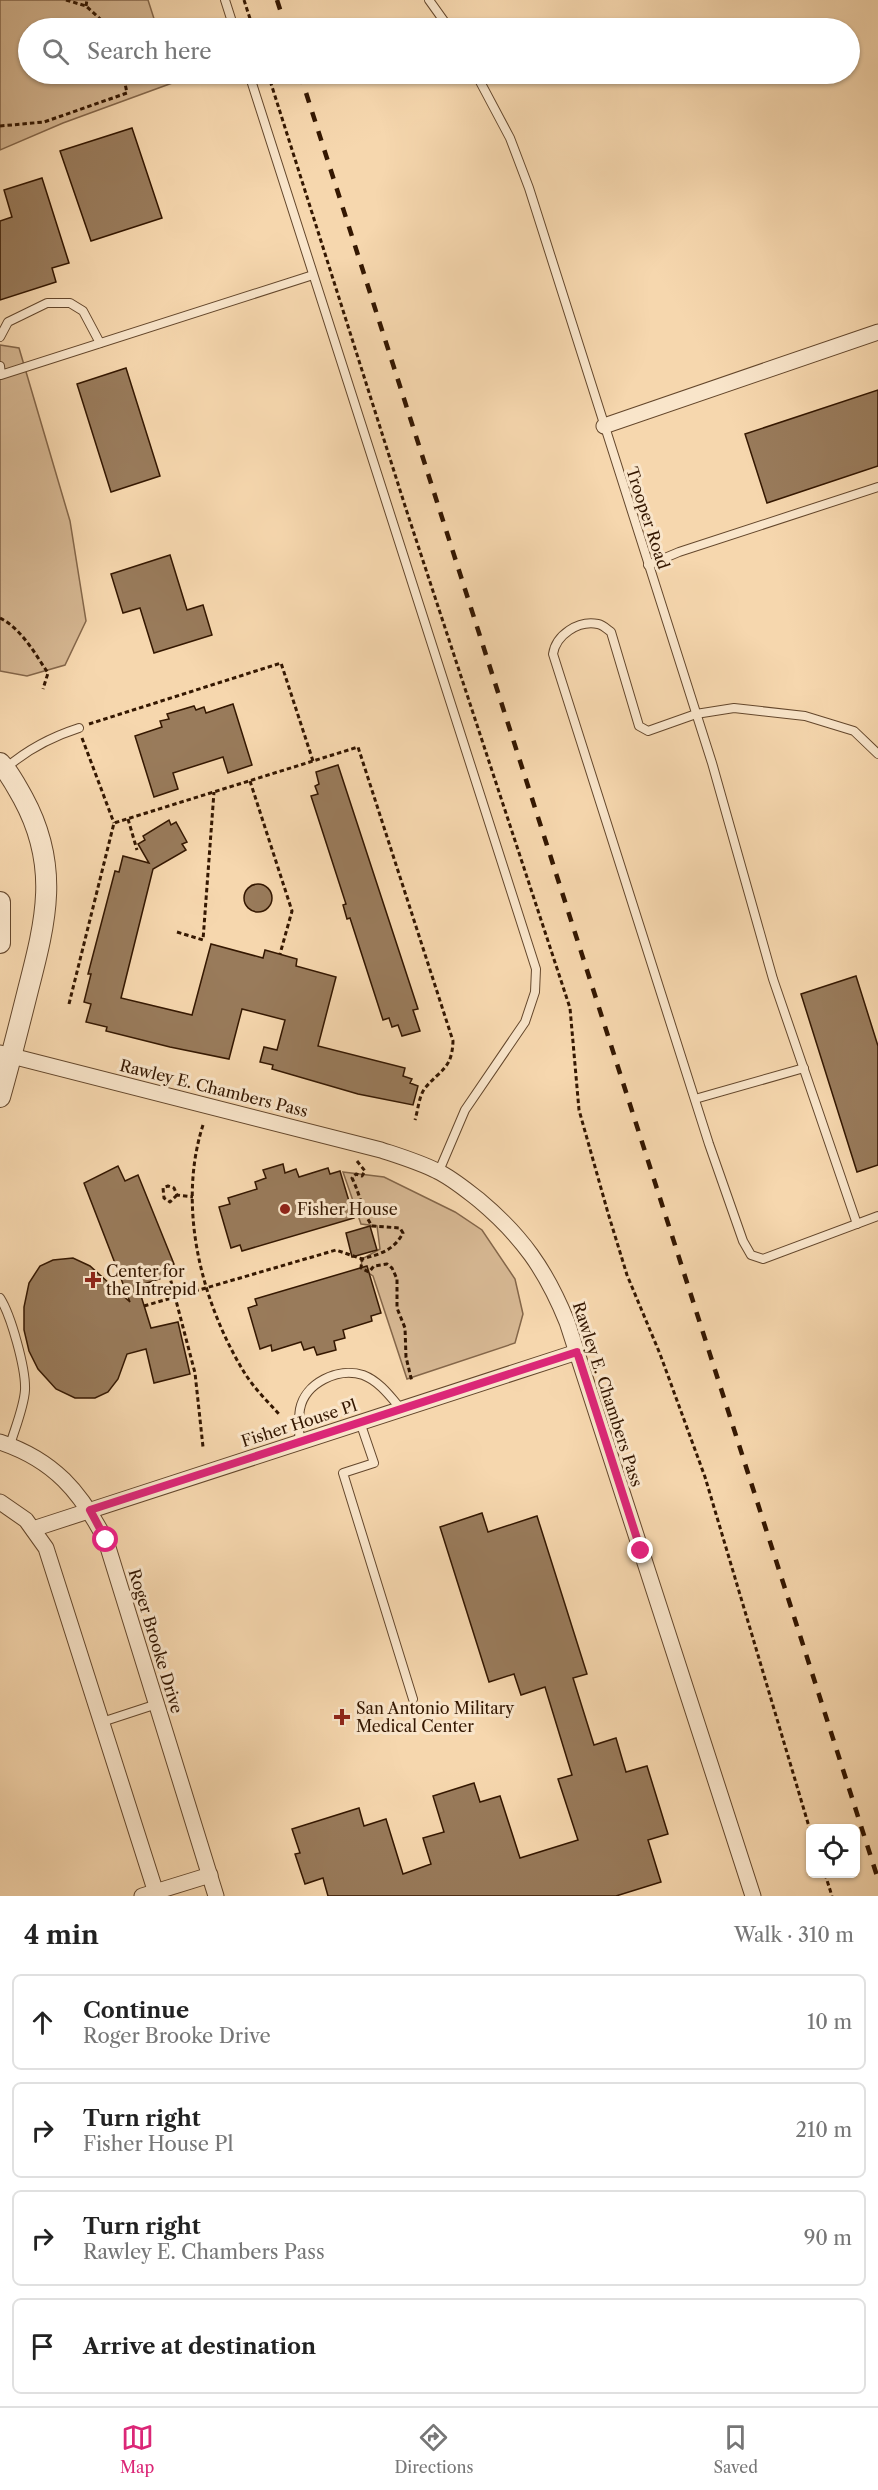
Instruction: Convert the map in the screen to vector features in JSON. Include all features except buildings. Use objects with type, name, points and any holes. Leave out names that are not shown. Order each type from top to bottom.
[{"type":"street","points":[[604,426],[878,333]]},
{"type":"street","points":[[0,1097],[6,1054],[44,927],[47,886],[36,825],[28,807],[2,768]]},
{"type":"street","points":[[0,902],[0,943]]},
{"type":"street","name":"Rawley E. Chambers Pass","points":[[6,1054],[381,1150],[439,1171],[469,1192],[522,1240],[541,1266],[555,1293],[577,1352],[753,1896]]},
{"type":"street","name":"Fisher House Pl","points":[[33,1529],[577,1352]]},
{"type":"street","name":"Roger Brooke Drive","points":[[5,1443],[54,1470],[79,1495],[106,1540],[216,1896]]},
{"type":"street","points":[[0,1502],[26,1520],[46,1548],[102,1722],[152,1895],[210,1875]]},
{"type":"lane","points":[[225,0],[231,18]]},
{"type":"lane","points":[[429,0],[442,18]]},
{"type":"lane","points":[[252,84],[536,969],[535,992],[525,1022],[465,1110],[439,1171]]},
{"type":"lane","name":"Trooper Road","points":[[481,84],[510,138],[529,188],[696,714],[773,979],[857,1224]]},
{"type":"lane","points":[[0,366],[1,375],[313,275]]},
{"type":"lane","points":[[0,337],[8,322],[47,303],[70,303],[83,311],[100,343]]},
{"type":"lane","points":[[648,565],[679,552],[878,487]]},
{"type":"lane","points":[[878,754],[854,731],[805,716],[734,708],[696,714],[648,731],[639,726],[611,632],[600,624],[588,624],[565,633],[555,642],[553,654],[694,1099],[743,1241],[751,1255],[764,1259],[878,1216]]},
{"type":"lane","points":[[2,768],[26,751],[54,736],[79,728]]},
{"type":"lane","points":[[694,1099],[804,1068]]},
{"type":"lane","points":[[0,1299],[6,1308],[17,1348],[25,1390],[5,1443]]},
{"type":"lane","points":[[299,1442],[300,1407],[313,1385],[336,1374],[362,1375],[383,1388],[401,1409]]},
{"type":"lane","points":[[360,1422],[374,1463],[343,1473],[413,1699]]},
{"type":"lane","points":[[102,1722],[157,1704]]},
{"type":"path","points":[[66,0],[86,6],[99,18]]},
{"type":"path","points":[[86,6],[87,0]]},
{"type":"path","points":[[244,0],[250,18]]},
{"type":"path","points":[[0,126],[44,122],[127,93],[125,84]]},
{"type":"path","points":[[0,618],[8,622],[24,639],[48,673],[43,689]]},
{"type":"path","points":[[69,1004],[114,823],[79,728],[281,663],[313,761]]},
{"type":"path","points":[[114,823],[358,747],[453,1041],[452,1057],[445,1070],[423,1090],[415,1120]]},
{"type":"path","points":[[250,781],[292,911],[280,954]]},
{"type":"path","points":[[177,932],[203,940],[214,792]]},
{"type":"path","points":[[128,819],[137,849]]},
{"type":"path","points":[[203,1125],[198,1141],[193,1218],[206,1287],[218,1323],[244,1373],[279,1414]]},
{"type":"path","points":[[144,1306],[336,1250],[362,1259],[390,1249],[397,1244],[403,1233],[399,1228],[372,1226],[364,1214],[361,1198],[352,1178],[356,1174],[362,1176],[365,1171],[357,1161]]},
{"type":"path","points":[[177,1196],[174,1188],[168,1186],[163,1188],[164,1198],[170,1202],[177,1196],[193,1197]]},
{"type":"path","points":[[362,1259],[361,1268],[369,1272],[375,1266],[387,1264],[392,1268],[397,1279],[397,1308],[405,1328],[406,1357],[412,1382]]},
{"type":"path","points":[[167,1266],[195,1373],[203,1447]]},
{"type":"path","points":[[826,1878],[832,1896]]},
{"type":"shaded area","points":[[0,0],[148,0],[154,18],[18,18],[18,84],[170,84],[63,123],[0,150]]},
{"type":"shaded area","points":[[0,345],[19,348],[70,521],[86,621],[65,665],[27,676],[0,671]]},
{"type":"shaded area","points":[[343,1172],[384,1177],[455,1212],[482,1230],[515,1279],[523,1314],[515,1343],[407,1379],[373,1276],[361,1268],[362,1259],[380,1249],[377,1226],[361,1224]]},
{"type":"railway","points":[[277,0],[283,18]]},
{"type":"railway","points":[[303,84],[878,1879]]},
{"type":"place","name":"Fisher House","points":[[285,1209]]},
{"type":"place","name":"Center for the Intrepid","points":[[93,1280]]},
{"type":"place","name":"San Antonio Military Medical Center","points":[[342,1717]]},
{"type":"route","points":[[106,1540],[90,1510],[577,1352],[641,1551]]}]
